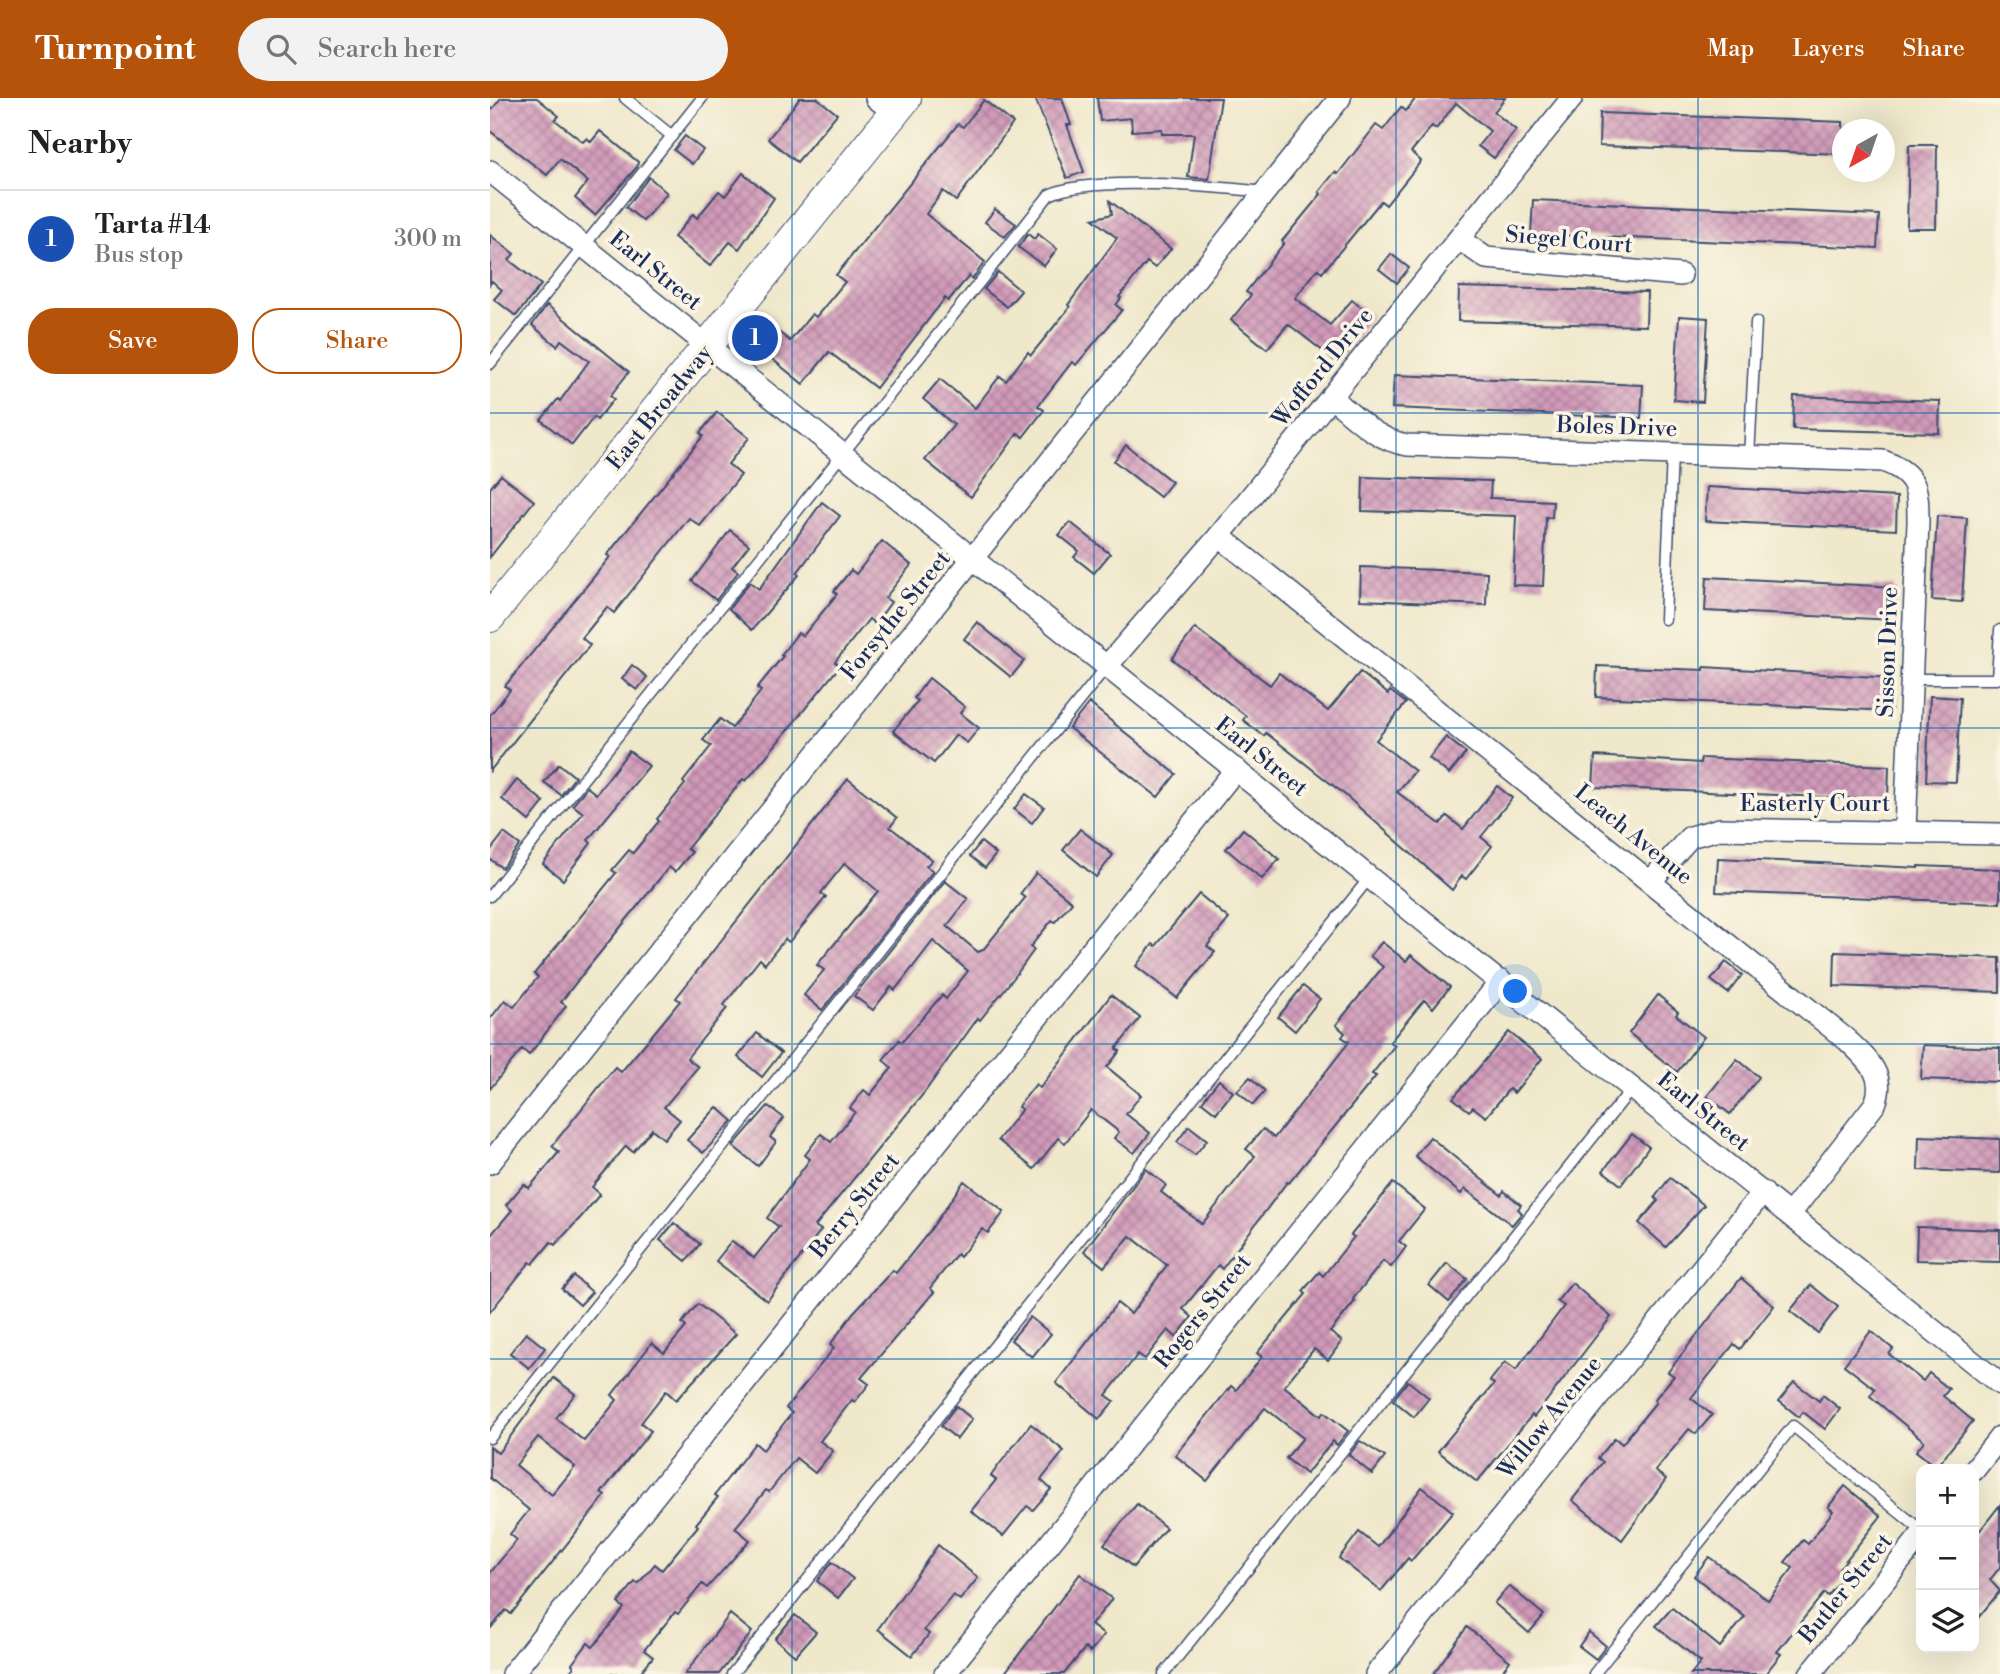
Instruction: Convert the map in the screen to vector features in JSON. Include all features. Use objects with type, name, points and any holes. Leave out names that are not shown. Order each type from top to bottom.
[{"type":"street","name":"Forsythe Street","points":[[490,1163],[1340,98]]},
{"type":"street","name":"Wofford Drive","points":[[1107,666],[1219,536],[1572,98]]},
{"type":"street","name":"East Broadway","points":[[495,602],[708,345],[892,103]]},
{"type":"street","name":"Earl Street","points":[[490,171],[2000,1384]]},
{"type":"street","name":"Siegel Court","points":[[1459,239],[1486,258],[1681,275]]},
{"type":"street","name":"Boles Drive","points":[[1331,397],[1390,442],[1407,445],[1883,461],[1900,467],[1911,477]]},
{"type":"street","name":"Sisson Drive","points":[[1905,830],[1918,523],[1917,489],[1911,477]]},
{"type":"street","name":"Leach Avenue","points":[[1219,536],[1651,881],[1847,1040],[1873,1065],[1880,1091],[1875,1104],[1790,1214]]},
{"type":"street","name":"Berry Street","points":[[512,1674],[1236,769]]},
{"type":"street","name":"Easterly Court","points":[[1651,881],[1690,837],[1719,829],[1905,830],[2000,834]]},
{"type":"street","name":"Rogers Street","points":[[945,1674],[1501,981]]},
{"type":"street","name":"Willow Avenue","points":[[1376,1674],[1763,1192]]},
{"type":"street","points":[[1979,1464],[2000,1437]]},
{"type":"street","name":"Butler Street","points":[[1810,1674],[1916,1541]]},
{"type":"lane","points":[[625,98],[672,136]]},
{"type":"lane","points":[[490,364],[702,98]]},
{"type":"lane","points":[[490,896],[1049,195],[1075,187],[1198,185],[1265,192]]},
{"type":"lane","points":[[1749,457],[1756,322]]},
{"type":"lane","points":[[1665,619],[1672,454]]},
{"type":"lane","points":[[1912,679],[1997,679],[2000,630]]},
{"type":"lane","points":[[490,1438],[1107,666]]},
{"type":"lane","points":[[732,1674],[1370,877]]},
{"type":"lane","points":[[1164,1674],[1633,1087]]},
{"type":"lane","points":[[1594,1674],[1793,1426],[1917,1527]]},
{"type":"building","points":[[501,98],[537,98],[559,116],[555,120],[583,142],[587,138],[591,142],[600,131],[638,162],[637,167],[595,215],[575,198],[588,182],[560,159],[547,175],[490,131],[490,112]]},
{"type":"building","points":[[800,98],[817,98],[837,114],[797,162],[768,139]]},
{"type":"building","points":[[1035,98],[1062,98],[1071,125],[1067,125],[1084,172],[1067,178]]},
{"type":"building","points":[[1097,98],[1221,98],[1209,179],[1188,177],[1194,134],[1162,134],[1162,129],[1132,131],[1131,118],[1100,121]]},
{"type":"building","points":[[1416,98],[1505,98],[1494,112],[1516,130],[1494,158],[1478,146],[1490,131],[1456,103],[1436,129],[1432,126],[1411,152],[1421,161],[1386,205],[1381,201],[1322,273],[1318,269],[1295,298],[1330,325],[1352,300],[1371,315],[1353,342],[1337,362],[1288,324],[1267,349],[1231,320],[1251,295],[1246,292],[1284,243],[1282,241],[1321,194],[1319,192],[1335,172],[1338,174],[1376,125],[1383,130],[1401,107],[1406,111]]},
{"type":"building","points":[[984,100],[1013,123],[956,201],[943,191],[926,214],[985,262],[972,279],[969,276],[948,301],[945,298],[876,388],[829,352],[803,384],[756,346],[772,327],[790,341],[812,314],[816,317],[845,282],[836,275],[958,124],[963,127]]},
{"type":"building","points":[[1600,113],[1832,122],[1832,154],[1599,146]]},
{"type":"building","points":[[685,136],[703,150],[692,164],[674,150]]},
{"type":"building","points":[[1909,145],[1937,145],[1936,228],[1907,228]]},
{"type":"building","points":[[743,173],[774,198],[739,249],[730,242],[710,266],[674,237],[693,214],[697,218],[719,191],[725,196]]},
{"type":"building","points":[[649,177],[667,193],[643,221],[626,207]]},
{"type":"building","points":[[1533,200],[1879,215],[1877,248],[1531,234]]},
{"type":"building","points":[[1110,201],[1171,249],[1155,268],[1147,262],[1119,297],[1121,298],[1116,305],[1122,310],[1076,365],[1072,362],[1038,406],[1044,410],[1023,437],[1018,433],[971,497],[925,460],[954,425],[923,399],[940,379],[975,408],[1000,376],[1006,381],[1028,352],[1031,355],[1070,307],[1068,305],[1117,238],[1093,219],[1112,214]]},
{"type":"building","points":[[995,209],[1016,224],[1005,237],[985,222]]},
{"type":"building","points":[[1028,234],[1034,239],[1038,234],[1057,249],[1044,266],[1018,247]]},
{"type":"building","points":[[490,235],[514,254],[509,260],[541,285],[516,316],[494,299],[502,290],[492,281],[490,284]]},
{"type":"building","points":[[1391,254],[1409,268],[1397,283],[1379,269]]},
{"type":"building","points":[[998,272],[1021,291],[1007,307],[984,289]]},
{"type":"building","points":[[1459,287],[1647,292],[1646,326],[1458,321]]},
{"type":"building","points":[[547,305],[629,372],[610,396],[614,399],[597,420],[594,417],[572,445],[541,420],[558,399],[560,401],[589,361],[561,340],[557,346],[532,325]]},
{"type":"building","points":[[1679,316],[1708,318],[1703,402],[1674,400]]},
{"type":"building","points":[[1394,375],[1643,385],[1641,418],[1392,408]]},
{"type":"building","points":[[1794,396],[1940,401],[1939,433],[1793,429]]},
{"type":"building","points":[[717,412],[749,438],[728,464],[741,475],[700,526],[689,518],[614,613],[607,607],[582,638],[590,645],[490,771],[490,715],[510,690],[505,686],[610,557],[607,555],[703,436],[700,433]]},
{"type":"building","points":[[1126,445],[1172,482],[1160,497],[1114,461]]},
{"type":"building","points":[[501,475],[534,501],[490,557],[490,488]]},
{"type":"building","points":[[1363,477],[1491,481],[1490,498],[1553,501],[1552,518],[1546,517],[1543,586],[1513,585],[1516,516],[1362,511]]},
{"type":"building","points":[[1707,487],[1897,497],[1896,530],[1705,521]]},
{"type":"building","points":[[822,502],[840,516],[797,573],[799,575],[752,630],[729,609],[750,582],[759,589]]},
{"type":"building","points":[[1937,516],[1967,518],[1962,602],[1932,600]]},
{"type":"building","points":[[1070,522],[1110,554],[1094,573],[1074,557],[1079,551],[1059,535]]},
{"type":"building","points":[[730,530],[749,545],[732,567],[738,572],[716,600],[692,581]]},
{"type":"building","points":[[882,541],[911,565],[885,598],[891,602],[875,624],[869,619],[835,662],[840,666],[687,849],[692,852],[675,872],[669,867],[578,980],[561,1002],[566,1006],[529,1055],[522,1049],[490,1089],[490,1019],[505,1000],[514,1007],[538,977],[534,974],[616,873],[612,870],[629,850],[633,853],[659,821],[657,819],[711,746],[703,740],[720,719],[732,728],[761,691],[757,688],[798,633],[803,636],[837,594],[834,591],[851,570],[856,574]]},
{"type":"building","points":[[1361,567],[1487,572],[1486,605],[1360,600]]},
{"type":"building","points":[[1707,577],[1896,587],[1895,620],[1705,611]]},
{"type":"building","points":[[977,622],[1024,661],[1011,677],[964,639]]},
{"type":"building","points":[[1195,628],[1270,685],[1279,673],[1328,711],[1360,672],[1388,694],[1390,691],[1406,703],[1376,740],[1415,771],[1397,792],[1440,824],[1447,816],[1463,829],[1497,786],[1512,798],[1481,837],[1492,846],[1466,879],[1462,876],[1452,890],[1344,794],[1266,733],[1264,736],[1243,720],[1246,716],[1172,659]]},
{"type":"building","points":[[632,665],[647,677],[637,690],[622,679]]},
{"type":"building","points":[[1597,666],[1704,670],[1704,667],[1893,678],[1891,711],[1596,697]]},
{"type":"building","points":[[929,678],[965,707],[960,713],[979,728],[967,743],[956,735],[934,763],[893,731],[918,701],[914,698]]},
{"type":"building","points":[[1930,696],[1960,698],[1956,782],[1926,781]]},
{"type":"building","points":[[1089,703],[1176,774],[1158,797],[1069,728]]},
{"type":"building","points":[[1446,737],[1466,753],[1449,774],[1429,758]]},
{"type":"building","points":[[629,751],[649,766],[588,840],[591,843],[563,880],[543,864],[583,813],[573,805],[587,787],[596,794]]},
{"type":"building","points":[[1595,756],[1700,763],[1701,758],[1889,766],[1888,800],[1593,787]]},
{"type":"building","points":[[559,764],[575,777],[561,795],[544,782]]},
{"type":"building","points":[[848,779],[897,818],[890,827],[932,860],[926,866],[933,871],[822,1010],[804,995],[824,970],[817,965],[878,891],[845,863],[821,893],[826,897],[809,918],[789,942],[785,939],[765,964],[760,959],[724,1005],[727,1008],[687,1058],[698,1067],[664,1107],[680,1120],[664,1139],[652,1129],[633,1152],[626,1146],[592,1187],[600,1194],[582,1216],[555,1245],[551,1242],[533,1264],[530,1262],[490,1312],[490,1236],[512,1210],[506,1205],[524,1184],[529,1188],[559,1152],[552,1146],[615,1067],[621,1072],[680,1001],[676,998]]},
{"type":"building","points":[[517,780],[544,802],[529,821],[502,799]]},
{"type":"building","points":[[1026,794],[1044,807],[1032,823],[1014,809]]},
{"type":"building","points":[[1080,829],[1113,855],[1096,877],[1063,850]]},
{"type":"building","points":[[1243,829],[1279,859],[1262,879],[1226,849]]},
{"type":"building","points":[[504,833],[520,845],[502,868],[490,859],[490,851]]},
{"type":"building","points":[[981,842],[996,854],[985,868],[970,856]]},
{"type":"building","points":[[1718,858],[1918,868],[2000,869],[2000,903],[1716,892]]},
{"type":"building","points":[[1036,873],[1072,902],[1055,922],[1052,920],[1030,947],[1034,950],[1016,975],[980,1020],[978,1018],[924,1093],[815,1226],[821,1230],[767,1301],[716,1261],[732,1241],[754,1258],[779,1227],[767,1218],[810,1159],[805,1155],[821,1134],[831,1142],[855,1112],[850,1108],[864,1090],[870,1095],[892,1068],[883,1060],[899,1040],[902,1042],[942,995],[946,999],[968,971],[933,941],[895,990],[891,987],[873,1010],[854,996],[945,881],[968,899],[947,926],[978,952],[983,950],[1025,898],[1020,894]]},
{"type":"building","points":[[1199,894],[1229,919],[1207,946],[1215,952],[1177,998],[1136,966]]},
{"type":"building","points":[[1382,942],[1406,961],[1411,955],[1450,987],[1433,1008],[1424,1000],[1390,1042],[1395,1045],[1372,1074],[1376,1076],[1289,1183],[1287,1182],[1222,1269],[1218,1265],[1183,1309],[1192,1317],[1176,1337],[1168,1330],[1145,1359],[1138,1354],[1106,1395],[1114,1401],[1099,1419],[1056,1383],[1117,1303],[1131,1314],[1167,1265],[1130,1236],[1104,1267],[1084,1251],[1146,1169],[1166,1185],[1161,1192],[1202,1224],[1255,1156],[1246,1149],[1263,1129],[1274,1138],[1349,1042],[1342,1037],[1345,1033],[1336,1025],[1383,967],[1370,956]]},
{"type":"building","points":[[1835,952],[2000,958],[2000,992],[1834,986]]},
{"type":"building","points":[[1726,962],[1742,975],[1728,993],[1711,980]]},
{"type":"building","points":[[1303,986],[1320,999],[1295,1031],[1278,1017]]},
{"type":"building","points":[[1111,995],[1140,1018],[1116,1049],[1120,1051],[1107,1067],[1141,1095],[1126,1114],[1150,1133],[1134,1153],[1114,1138],[1119,1132],[1091,1110],[1065,1143],[1058,1138],[1034,1169],[998,1140],[1022,1109],[1018,1107],[1036,1084],[1040,1088]]},
{"type":"building","points":[[1658,995],[1678,1012],[1676,1015],[1704,1037],[1677,1072],[1629,1033]]},
{"type":"building","points":[[1509,1032],[1542,1059],[1514,1093],[1509,1089],[1486,1117],[1473,1107],[1469,1111],[1453,1098]]},
{"type":"building","points":[[757,1033],[781,1053],[762,1077],[738,1057]]},
{"type":"building","points":[[1923,1045],[2000,1048],[2000,1082],[1921,1079]]},
{"type":"building","points":[[1737,1059],[1759,1077],[1730,1114],[1707,1096]]},
{"type":"building","points":[[1250,1077],[1265,1091],[1253,1105],[1237,1091]]},
{"type":"building","points":[[1219,1080],[1233,1092],[1216,1113],[1202,1102]]},
{"type":"building","points":[[768,1106],[784,1118],[770,1137],[776,1142],[758,1166],[733,1146]]},
{"type":"building","points":[[717,1107],[733,1121],[703,1153],[687,1140]]},
{"type":"building","points":[[1189,1126],[1207,1140],[1195,1155],[1177,1142]]},
{"type":"building","points":[[1632,1134],[1649,1147],[1621,1185],[1603,1171]]},
{"type":"building","points":[[1919,1136],[2000,1139],[2000,1173],[1918,1170]]},
{"type":"building","points":[[1430,1137],[1501,1195],[1504,1191],[1521,1205],[1518,1209],[1522,1213],[1512,1225],[1465,1189],[1461,1194],[1415,1156]]},
{"type":"building","points":[[1670,1178],[1704,1205],[1666,1247],[1639,1223],[1658,1201],[1655,1197]]},
{"type":"building","points":[[964,1181],[1004,1212],[988,1233],[982,1229],[960,1257],[957,1254],[930,1288],[934,1292],[861,1378],[869,1384],[855,1402],[852,1400],[820,1441],[833,1451],[815,1473],[796,1458],[769,1492],[766,1490],[735,1528],[750,1540],[707,1588],[702,1584],[678,1614],[675,1612],[644,1650],[653,1657],[639,1674],[568,1674],[588,1643],[593,1647],[624,1608],[618,1603],[635,1582],[638,1584],[655,1564],[662,1570],[698,1526],[696,1524],[718,1497],[715,1495],[755,1443],[763,1450],[792,1413],[786,1408],[834,1348],[830,1345],[853,1313],[893,1270],[896,1273],[929,1232]]},
{"type":"building","points":[[1393,1183],[1425,1209],[1399,1241],[1406,1247],[1391,1267],[1383,1261],[1330,1332],[1342,1341],[1328,1360],[1314,1349],[1284,1386],[1321,1416],[1324,1412],[1348,1431],[1337,1445],[1333,1441],[1306,1474],[1286,1458],[1303,1438],[1265,1408],[1207,1481],[1175,1455],[1231,1386],[1236,1390],[1262,1357],[1257,1353],[1306,1294],[1303,1291],[1319,1272],[1323,1276],[1354,1237],[1351,1235]]},
{"type":"building","points":[[674,1223],[700,1244],[686,1261],[660,1240]]},
{"type":"building","points":[[1917,1227],[2000,1230],[2000,1262],[1916,1260]]},
{"type":"building","points":[[1447,1263],[1467,1279],[1449,1302],[1429,1285]]},
{"type":"building","points":[[574,1276],[592,1292],[580,1305],[562,1289]]},
{"type":"building","points":[[1741,1278],[1774,1306],[1740,1349],[1734,1344],[1691,1398],[1712,1415],[1696,1434],[1689,1429],[1655,1471],[1666,1479],[1622,1540],[1572,1500],[1603,1462],[1598,1458],[1615,1438],[1622,1444],[1656,1402],[1654,1400],[1674,1376],[1668,1372]]},
{"type":"building","points":[[1572,1283],[1611,1317],[1534,1417],[1532,1415],[1477,1482],[1438,1451],[1494,1384],[1490,1381],[1505,1362],[1516,1370],[1564,1306],[1557,1301]]},
{"type":"building","points":[[1811,1285],[1838,1307],[1818,1333],[1790,1311]]},
{"type":"building","points":[[698,1304],[736,1334],[676,1400],[666,1391],[641,1423],[651,1431],[601,1493],[605,1496],[511,1614],[506,1610],[490,1629],[490,1573],[517,1540],[510,1534],[529,1510],[490,1478],[490,1447],[498,1453],[554,1378],[575,1394],[556,1418],[584,1441],[617,1400],[612,1395],[652,1343],[664,1353],[686,1327],[682,1323]],"holes":[[[538,1437],[575,1467],[552,1495],[516,1465]]]},
{"type":"building","points":[[1030,1317],[1051,1334],[1032,1357],[1011,1340]]},
{"type":"building","points":[[1871,1331],[1893,1349],[1889,1354],[1923,1381],[1929,1373],[1949,1389],[1943,1396],[1973,1421],[1938,1464],[1932,1464],[1916,1451],[1924,1441],[1870,1396],[1875,1389],[1844,1365]]},
{"type":"building","points":[[526,1333],[545,1348],[529,1368],[510,1353]]},
{"type":"building","points":[[1408,1381],[1429,1398],[1414,1417],[1393,1400]]},
{"type":"building","points":[[1794,1382],[1819,1401],[1823,1395],[1840,1409],[1825,1429],[1803,1412],[1799,1417],[1779,1401]]},
{"type":"building","points":[[956,1406],[972,1419],[957,1439],[941,1426]]},
{"type":"building","points":[[1031,1424],[1064,1451],[1041,1480],[1051,1489],[1033,1510],[1027,1506],[1003,1536],[971,1511],[996,1480],[991,1476]]},
{"type":"building","points":[[1360,1441],[1385,1457],[1372,1474],[1349,1455]]},
{"type":"building","points":[[1845,1486],[1881,1516],[1839,1569],[1845,1575],[1828,1596],[1824,1593],[1777,1652],[1781,1654],[1765,1674],[1691,1674],[1701,1662],[1656,1626],[1672,1608],[1720,1647],[1745,1617],[1694,1576],[1709,1557],[1768,1600],[1793,1568],[1785,1562],[1803,1540],[1808,1544],[1833,1511],[1828,1507]]},
{"type":"building","points":[[1422,1487],[1453,1512],[1411,1561],[1408,1558],[1381,1591],[1339,1558],[1359,1532],[1378,1547]]},
{"type":"building","points":[[1137,1504],[1166,1528],[1133,1567],[1104,1544]]},
{"type":"building","points":[[2000,1505],[2000,1567],[1990,1580],[2000,1591],[1979,1617],[1979,1590],[1979,1532]]},
{"type":"building","points":[[938,1545],[978,1578],[960,1600],[953,1595],[924,1630],[929,1634],[912,1656],[878,1629]]},
{"type":"building","points":[[832,1562],[853,1579],[838,1598],[817,1581]]},
{"type":"building","points":[[1080,1574],[1112,1599],[1091,1625],[1104,1635],[1090,1652],[1085,1648],[1064,1674],[1004,1674]]},
{"type":"building","points":[[1509,1586],[1544,1615],[1529,1633],[1494,1603]]},
{"type":"building","points":[[730,1614],[752,1632],[719,1674],[685,1674]]},
{"type":"building","points":[[795,1615],[816,1632],[795,1656],[775,1639]]},
{"type":"building","points":[[1467,1627],[1510,1661],[1500,1674],[1433,1674]]},
{"type":"building","points":[[1589,1632],[1606,1646],[1596,1659],[1579,1646]]},
{"type":"place","name":"Tarta #14","points":[[755,338]]}]
